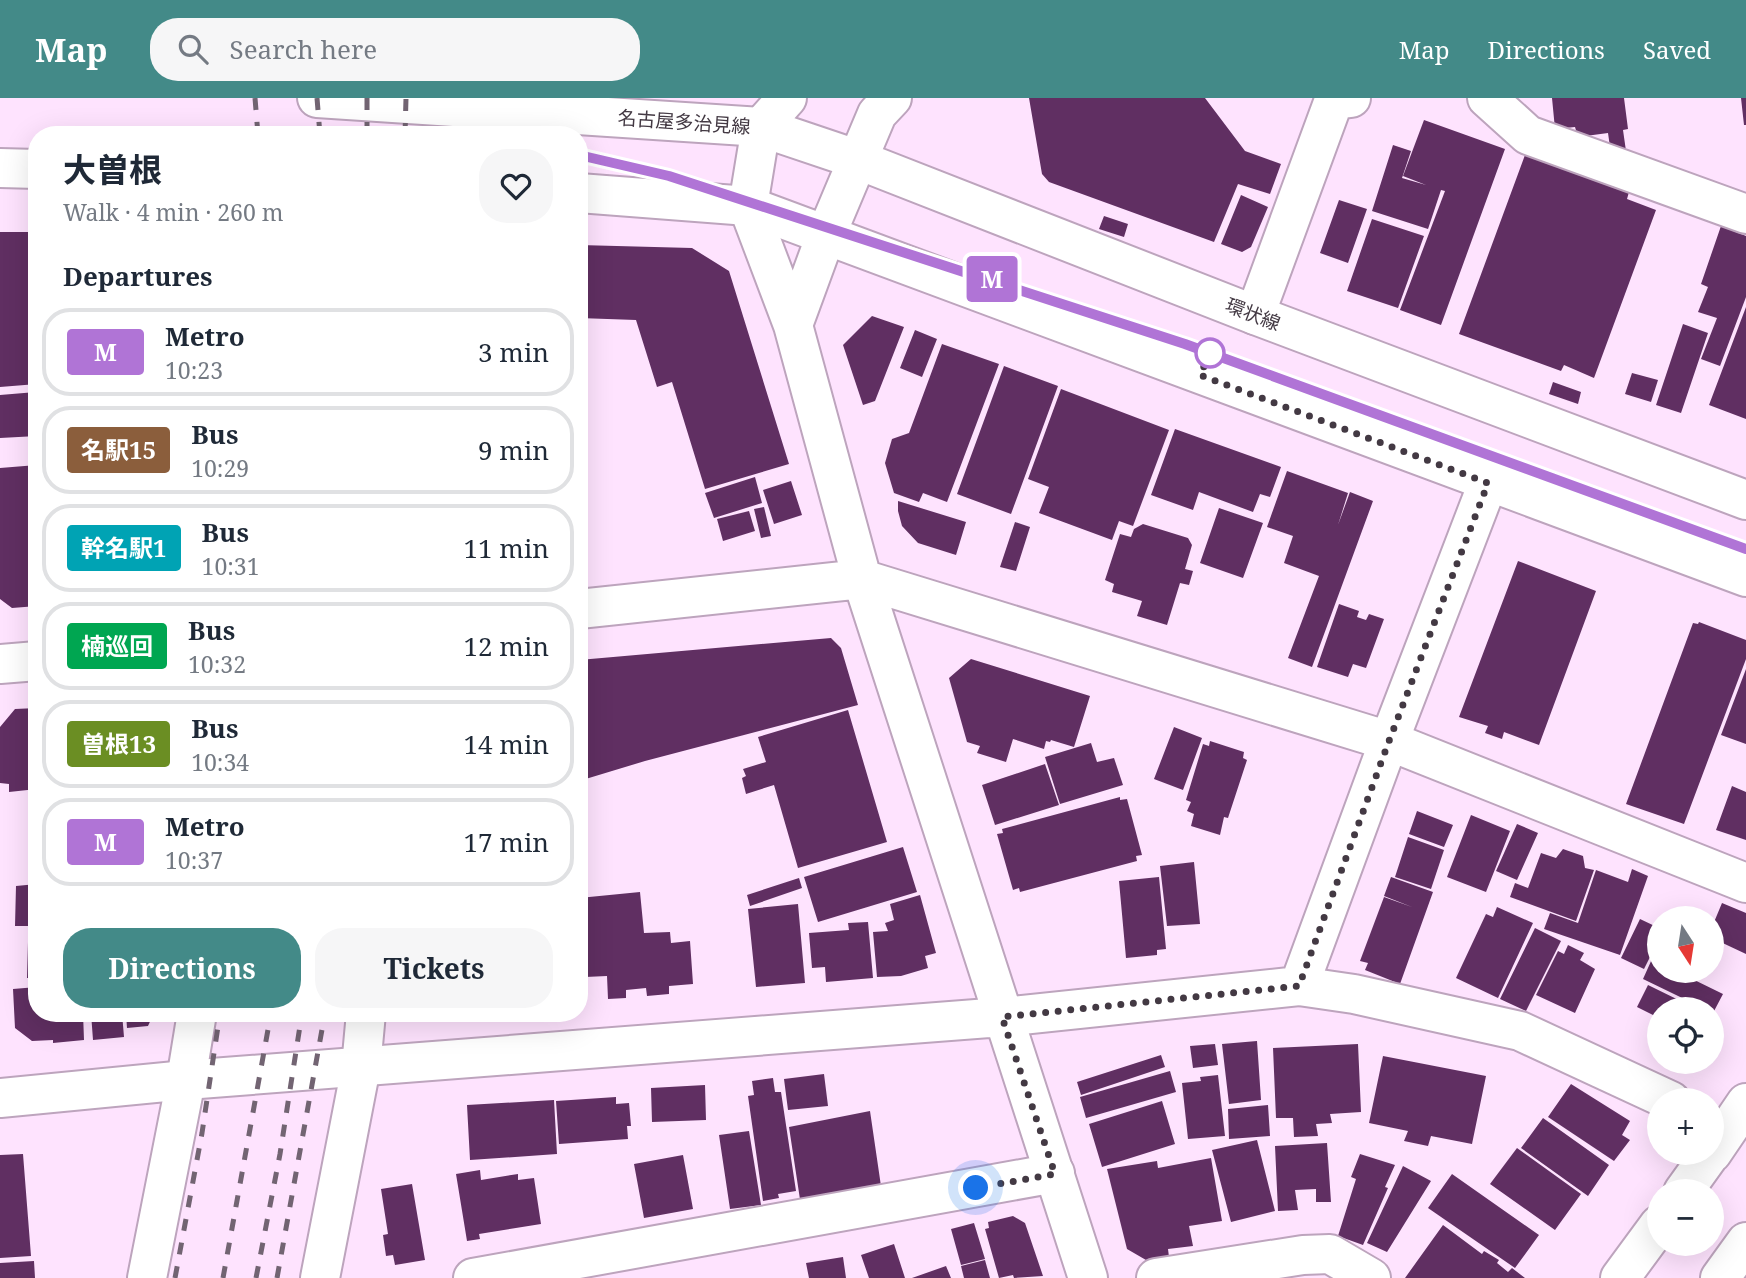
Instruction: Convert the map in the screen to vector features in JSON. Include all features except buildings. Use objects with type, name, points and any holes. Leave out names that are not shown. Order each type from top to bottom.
[{"type":"main road","name":"名古屋多治見線","points":[[317,98],[761,127],[787,98]]},
{"type":"main road","points":[[1255,315],[1334,100],[1351,98]]},
{"type":"main road","points":[[1487,98],[1528,135],[1746,214]]},
{"type":"main road","points":[[793,325],[879,103]]},
{"type":"main road","name":"環状線","points":[[761,127],[856,159],[1255,315],[1746,500]]},
{"type":"main road","points":[[761,127],[748,206],[793,325],[862,579],[1087,1278]]},
{"type":"main road","points":[[0,168],[28,169]]},
{"type":"main road","points":[[588,194],[748,206],[1746,577]]},
{"type":"main road","points":[[1299,986],[1488,483]]},
{"type":"main road","points":[[588,608],[862,579],[1389,741],[1746,883]]},
{"type":"main road","points":[[0,664],[28,662]]},
{"type":"main road","points":[[0,1098],[186,1080],[1002,1017],[1299,986],[1354,994],[1520,1031],[1647,1090]]},
{"type":"main road","points":[[147,1278],[196,1022]]},
{"type":"main road","points":[[320,1278],[361,1067],[365,1022]]},
{"type":"main road","points":[[473,1278],[1055,1174]]},
{"type":"main road","points":[[1620,1278],[1647,1241]]},
{"type":"main road","points":[[1720,1278],[1746,1242]]},
{"type":"main road","points":[[1156,1278],[1303,1255],[1330,1254],[1371,1278]]},
{"type":"railway","points":[[255,98],[257,126]]},
{"type":"railway","points":[[317,98],[319,126]]},
{"type":"railway","points":[[367,98],[367,126]]},
{"type":"railway","points":[[405,126],[406,98]]},
{"type":"railway","points":[[175,1278],[202,1133],[219,1022]]},
{"type":"railway","points":[[223,1278],[269,1022]]},
{"type":"railway","points":[[256,1278],[280,1154],[301,1022]]},
{"type":"railway","points":[[277,1278],[323,1022]]},
{"type":"metro line","name":"M","points":[[588,157],[669,176],[1185,344],[1746,549]]},
{"type":"route","points":[[976,1188],[1055,1174],[1002,1017],[1299,986],[1488,483],[1200,375],[1210,353]]}]
